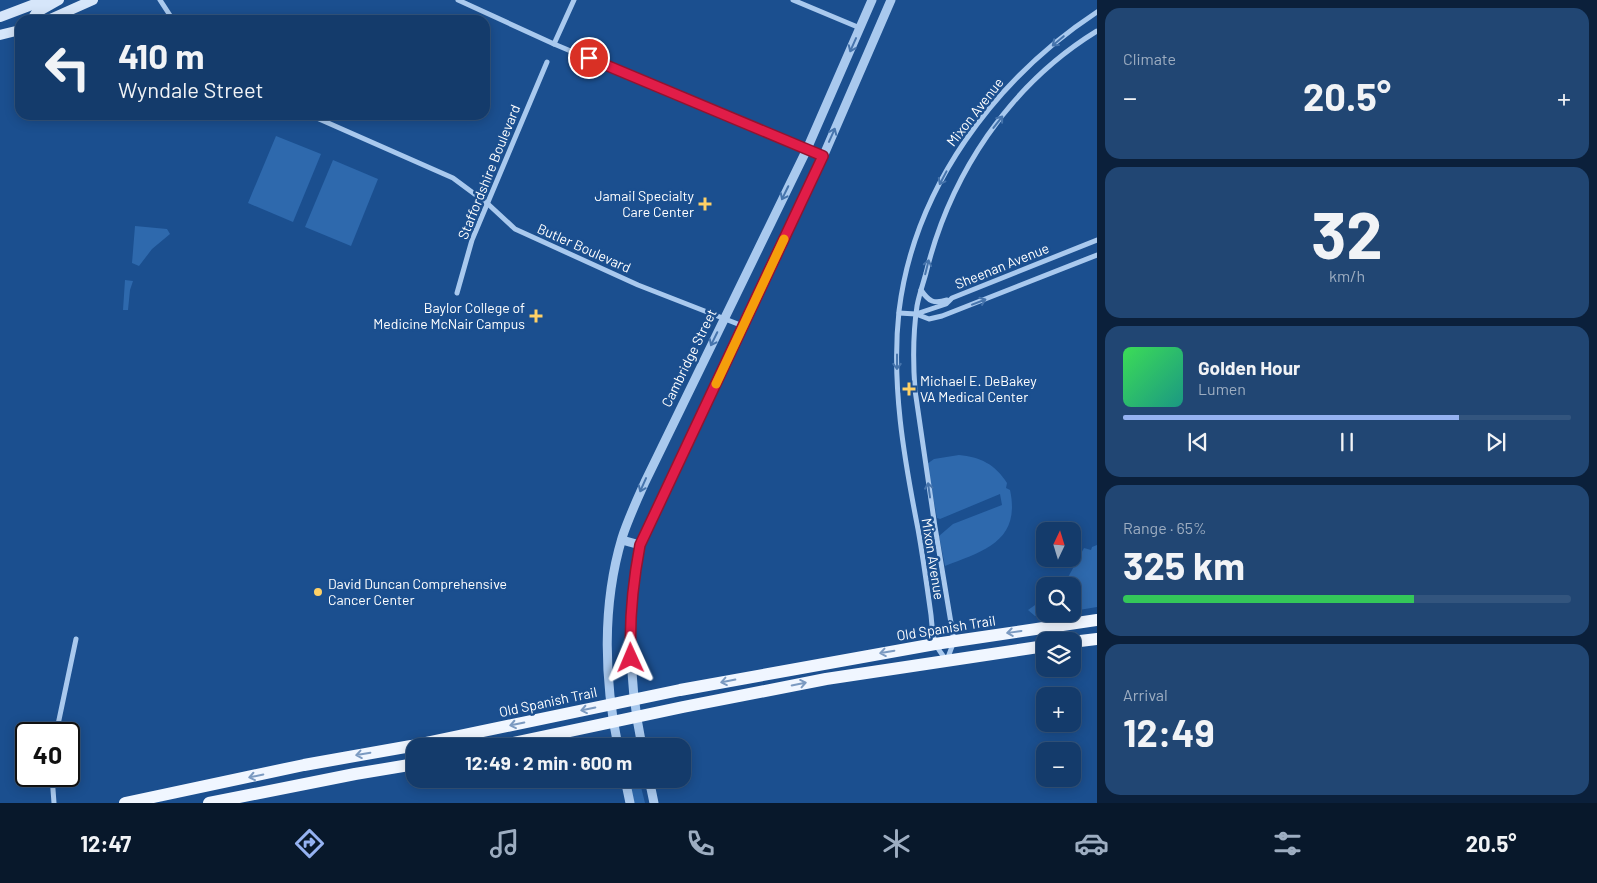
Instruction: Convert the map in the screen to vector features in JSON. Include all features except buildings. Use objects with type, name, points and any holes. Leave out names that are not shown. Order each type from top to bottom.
[{"type":"main road","points":[[0,17],[45,0]]},
{"type":"main road","points":[[35,15],[59,0]]},
{"type":"main road","points":[[59,15],[93,0]]},
{"type":"main road","points":[[0,35],[15,31]]},
{"type":"main road","name":"Old Spanish Trail","points":[[449,738],[777,672],[935,644],[1097,620]]},
{"type":"main road","points":[[1081,641],[1097,639]]},
{"type":"main road","points":[[537,738],[780,688],[1036,647]]},
{"type":"main road","points":[[777,672],[780,688]]},
{"type":"main road","name":"Old Spanish Trail","points":[[124,803],[304,765],[406,747]]},
{"type":"main road","points":[[209,803],[347,775],[406,765]]},
{"type":"street","points":[[160,0],[170,15]]},
{"type":"street","points":[[458,0],[554,44],[823,156]]},
{"type":"street","points":[[554,44],[574,0]]},
{"type":"street","points":[[793,0],[860,28]]},
{"type":"street","name":"Cambridge Street","points":[[616,738],[607,668],[613,577],[622,540],[644,482],[807,149],[872,0]]},
{"type":"street","points":[[640,738],[634,700],[630,640],[634,578],[640,545],[823,156],[891,0]]},
{"type":"street","name":"Mixon Avenue","points":[[947,661],[935,644],[918,532],[908,482],[899,411],[897,351],[899,313],[904,282],[913,248],[931,202],[961,146],[998,97],[1033,62],[1076,26],[1097,12]]},
{"type":"street","name":"Mixon Avenue","points":[[947,661],[954,641],[915,390],[916,314],[921,290],[930,253],[941,222],[962,175],[984,140],[1010,106],[1039,76],[1097,31]]},
{"type":"street","name":"Staffordshire Boulevard","points":[[457,293],[472,240],[547,62]]},
{"type":"street","name":"Butler Boulevard","points":[[322,120],[430,166],[453,178],[488,204],[515,230],[638,286],[743,326]]},
{"type":"street","name":"Sheenan Avenue","points":[[916,314],[946,304],[952,298],[1097,240]]},
{"type":"street","name":"Sheenan Avenue","points":[[899,313],[916,314],[929,319],[942,316],[1097,255]]},
{"type":"street","points":[[921,290],[934,303],[952,298]]},
{"type":"street","points":[[622,540],[640,545]]},
{"type":"street","points":[[59,722],[76,639]]},
{"type":"street","points":[[53,787],[54,803]]},
{"type":"street","points":[[627,788],[630,803]]},
{"type":"street","points":[[651,788],[654,803]]},
{"type":"shaded area","points":[[276,136],[321,154],[293,222],[248,203]]},
{"type":"shaded area","points":[[333,160],[378,179],[351,246],[305,227]]},
{"type":"shaded area","points":[[135,226],[167,229],[170,234],[152,249],[139,266],[132,263]]},
{"type":"shaded area","points":[[125,280],[133,281],[128,310],[123,310]]},
{"type":"shaded area","points":[[959,455],[980,460],[992,466],[1007,483],[1006,488],[1010,490],[1012,507],[1010,521],[1005,533],[996,542],[986,549],[945,566],[939,536],[953,524],[1002,505],[1000,494],[940,519],[937,518],[927,464],[934,459]]},
{"type":"shaded area","points":[[1097,545],[1097,607],[1081,610],[1081,577],[1068,577],[1073,568],[1081,568],[1081,554],[1084,548],[1091,550],[1092,547]]},
{"type":"shaded area","points":[[1036,604],[1036,616],[1035,616],[1028,610]]},
{"type":"shaded area","points":[[631,788],[641,788],[645,803],[634,803]]},
{"type":"slow traffic","points":[[716,384],[784,239]]},
{"type":"place","name":"Jamail Specialty Care Center","points":[[705,204]]},
{"type":"place","name":"Baylor College of Medicine McNair Campus","points":[[536,316]]},
{"type":"place","name":"Michael E. DeBakey VA Medical Center","points":[[909,389]]},
{"type":"place","name":"David Duncan Comprehensive Cancer Center","points":[[318,592]]},
{"type":"route","points":[[589,58],[823,156],[640,545],[634,578],[630,640],[631,658]]}]
